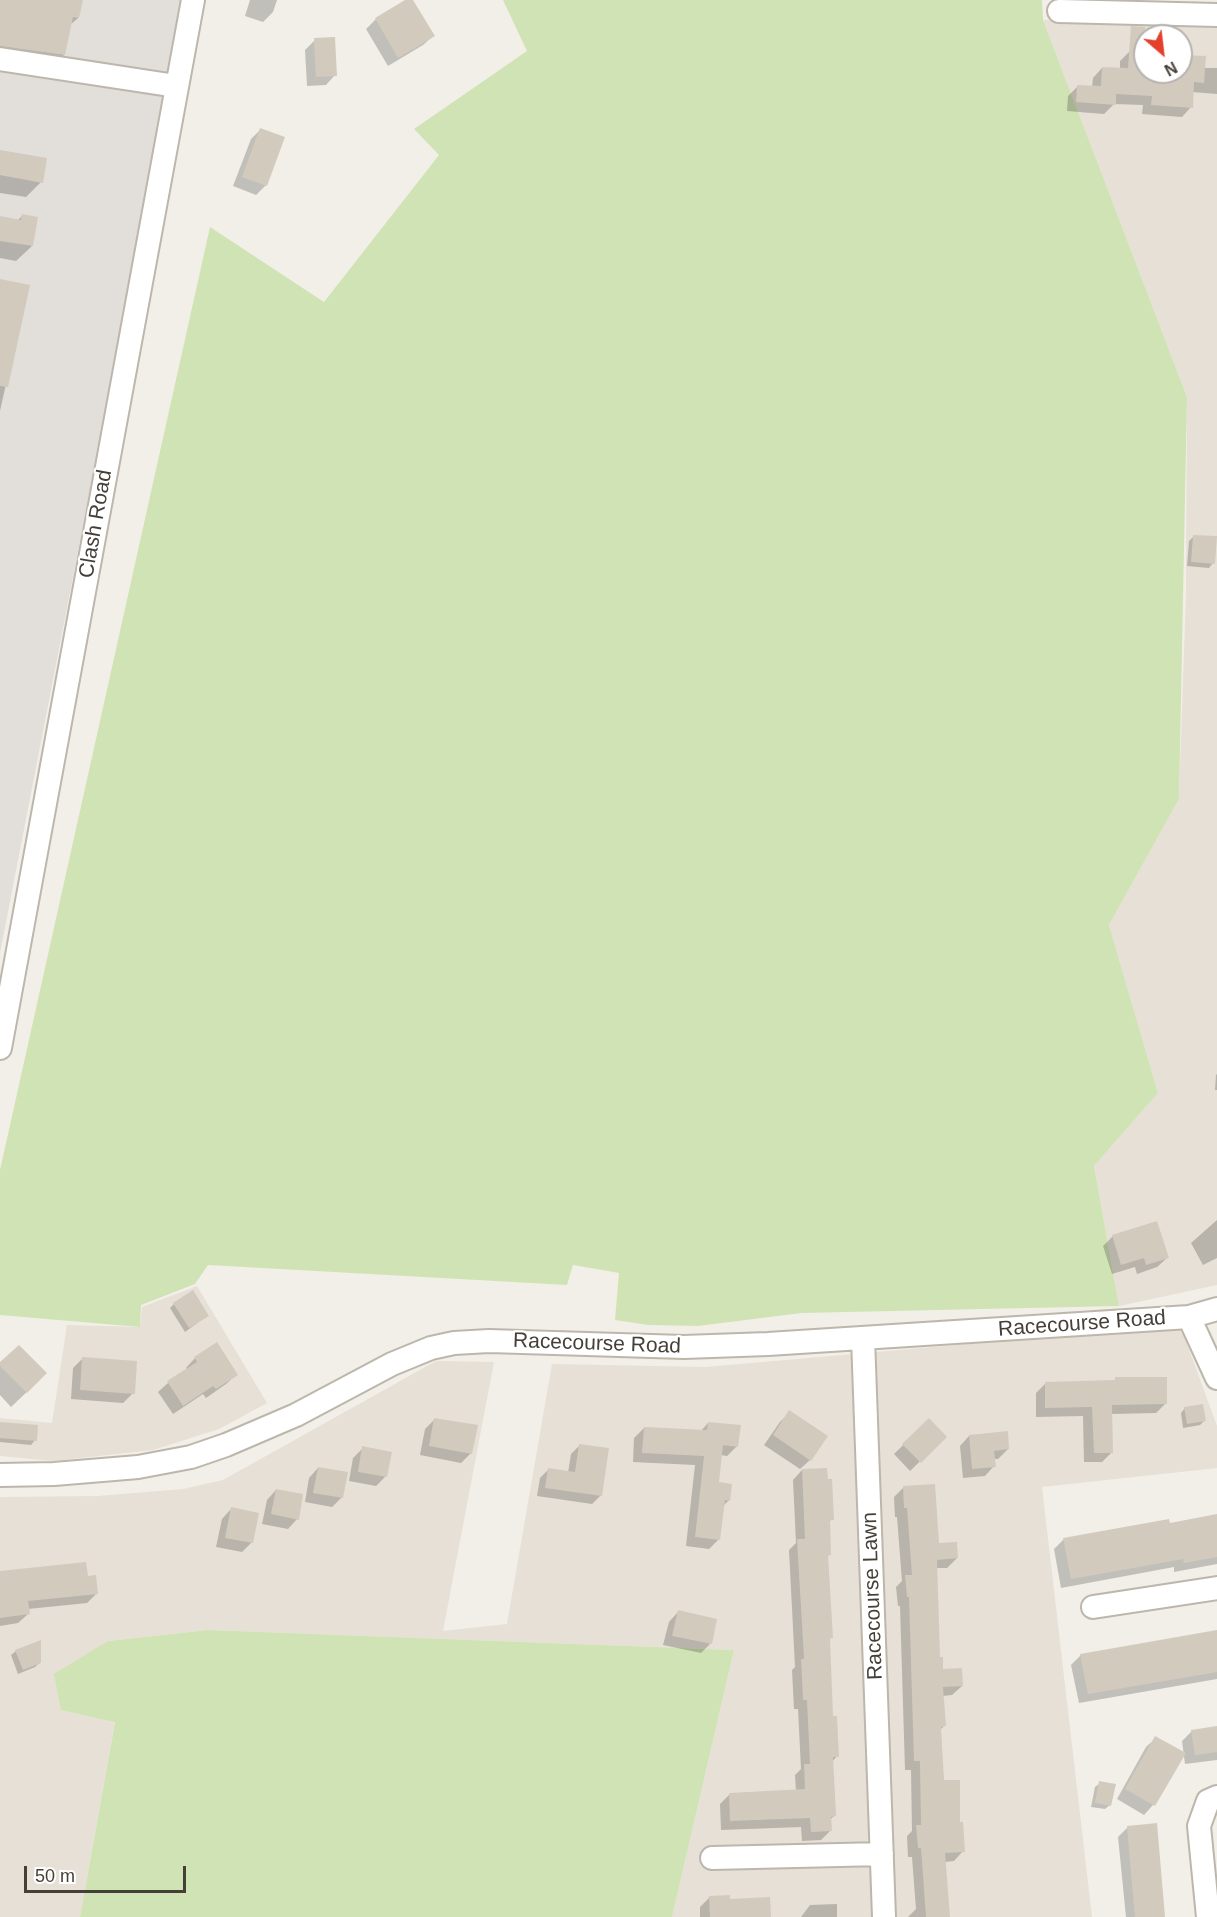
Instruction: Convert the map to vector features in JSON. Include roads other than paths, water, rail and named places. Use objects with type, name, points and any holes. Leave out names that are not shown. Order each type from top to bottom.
[{"type":"street","name":"Clash Road","points":[[0,1048],[193,0]]},
{"type":"street","points":[[1059,11],[1217,15]]},
{"type":"street","points":[[0,59],[176,86]]},
{"type":"street","name":"Racecourse Road","points":[[0,1475],[54,1474],[138,1467],[191,1457],[297,1415],[392,1364],[431,1348],[454,1343],[489,1341],[684,1347],[768,1344],[1190,1317],[1217,1309]]},
{"type":"street","points":[[1190,1317],[1217,1378]]},
{"type":"street","name":"Racecourse Lawn","points":[[863,1338],[884,1917]]},
{"type":"street","points":[[1093,1607],[1217,1588]]},
{"type":"street","points":[[1208,1917],[1199,1826],[1208,1801],[1217,1797]]},
{"type":"street","points":[[712,1858],[882,1854]]}]
